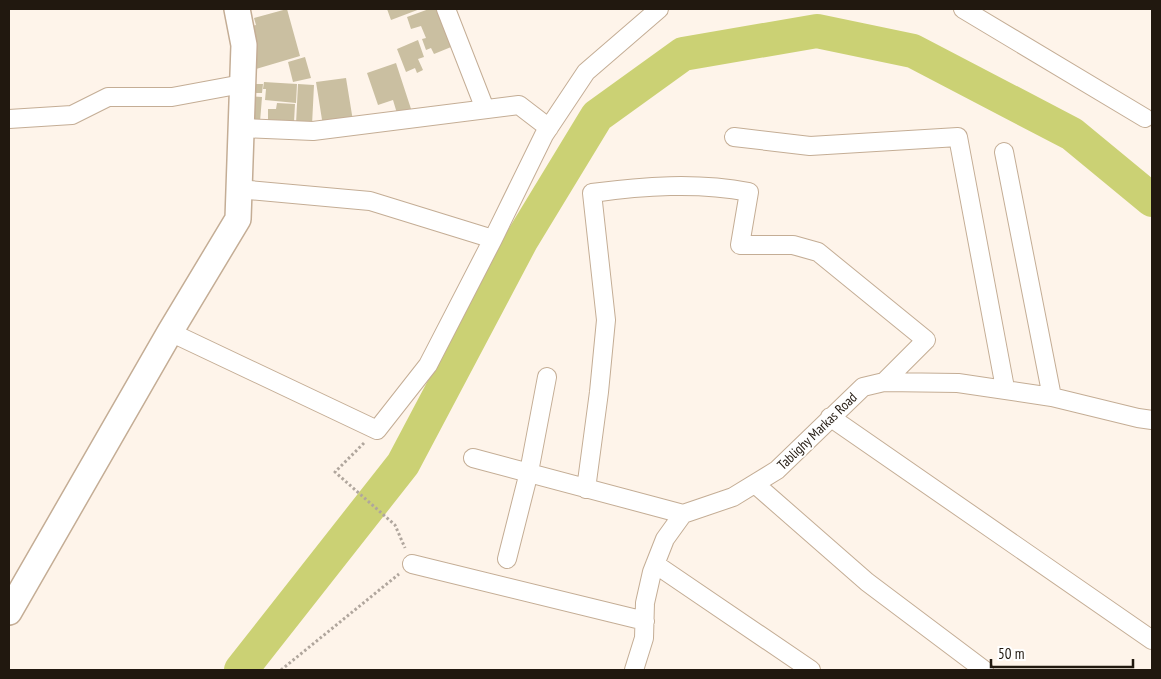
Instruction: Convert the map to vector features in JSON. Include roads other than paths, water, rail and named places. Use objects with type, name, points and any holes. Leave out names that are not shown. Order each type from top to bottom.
[{"type":"street","points":[[9,612],[170,332],[238,219],[244,46],[237,9]]},
{"type":"street","points":[[446,9],[485,109]]},
{"type":"street","points":[[170,332],[377,430],[428,365],[493,240],[548,128],[586,72],[659,9]]},
{"type":"street","points":[[963,9],[1150,122]]},
{"type":"street","points":[[9,119],[72,115],[108,97],[172,97],[242,84]]},
{"type":"street","points":[[241,128],[313,131],[519,105],[548,128]]},
{"type":"street","points":[[734,137],[810,146],[958,137],[1005,388]]},
{"type":"street","points":[[1004,152],[1052,396]]},
{"type":"street","points":[[586,489],[606,320],[592,193],[672,186],[728,188],[749,192],[740,245],[793,245],[818,252],[926,340],[884,382]]},
{"type":"street","points":[[238,189],[370,201],[493,240]]},
{"type":"street","points":[[507,559],[529,472],[547,377]]},
{"type":"street","name":"Tablighy Markas Road","points":[[683,514],[734,497],[777,470],[863,387],[884,382],[958,383],[1005,388],[1052,396],[1152,420]]},
{"type":"street","points":[[830,417],[1152,640]]},
{"type":"street","points":[[473,458],[683,514],[664,540],[652,572],[645,603],[644,638],[634,670]]},
{"type":"street","points":[[755,484],[867,582],[984,670]]},
{"type":"street","points":[[412,564],[645,621]]},
{"type":"street","points":[[655,564],[811,670]]},
{"type":"waterway","points":[[241,670],[403,464],[521,241],[597,116],[683,54],[817,31],[913,51],[1072,134],[1152,200]]}]
